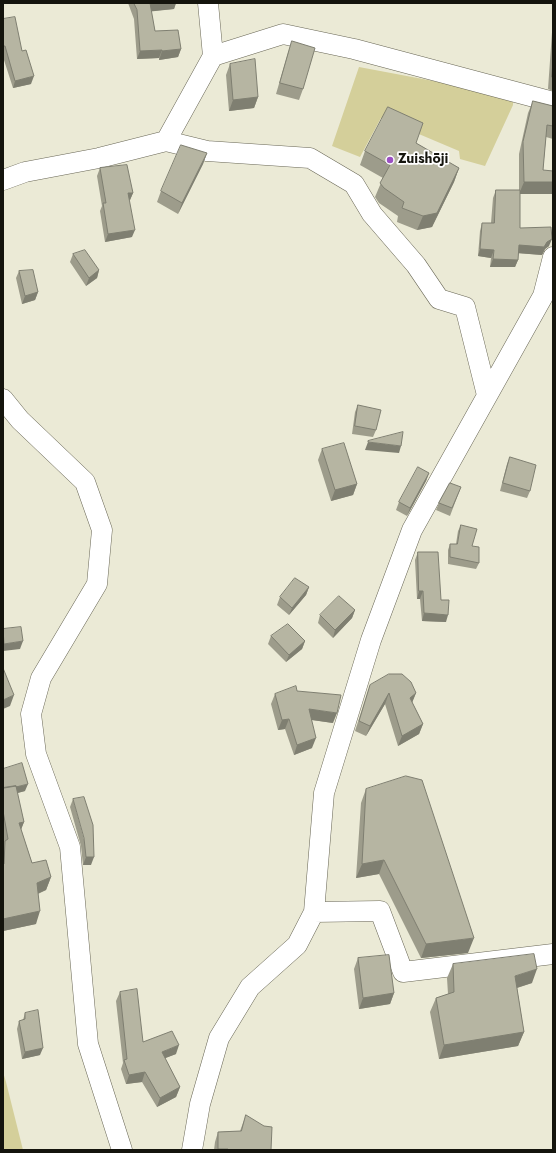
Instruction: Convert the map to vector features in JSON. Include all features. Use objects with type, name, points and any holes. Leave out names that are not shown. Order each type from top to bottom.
[{"type":"street","points":[[166,141],[212,56],[208,3]]},
{"type":"street","points":[[212,56],[283,34],[354,49],[553,102]]},
{"type":"street","points":[[3,180],[25,172],[98,158],[166,141],[207,151],[310,158],[354,184],[372,214],[416,265],[439,299],[464,307],[487,395]]},
{"type":"street","points":[[192,1150],[200,1104],[219,1038],[250,987],[297,945],[314,912],[324,793],[371,640],[412,530],[543,296],[553,257]]},
{"type":"street","points":[[3,399],[20,420],[85,482],[102,530],[97,584],[40,678],[31,714],[36,754],[70,847],[88,1044],[122,1150]]},
{"type":"street","points":[[314,912],[380,911],[403,972],[553,954]]},
{"type":"shaded area","points":[[359,67],[513,96],[513,105],[485,166],[460,159],[459,151],[381,118],[360,157],[332,146]]},
{"type":"shaded area","points":[[3,1072],[6,1082],[23,1150],[3,1150]]},
{"type":"building","points":[[134,3],[150,3],[155,31],[178,30],[181,49],[140,51],[137,10]]},
{"type":"building","points":[[15,17],[22,51],[26,50],[34,76],[15,81],[5,46],[3,46],[3,19]]},
{"type":"building","points":[[292,41],[315,48],[303,89],[280,83]]},
{"type":"building","points":[[255,59],[258,97],[233,100],[230,64]]},
{"type":"building","points":[[533,101],[553,106],[553,126],[547,125],[543,170],[553,171],[553,182],[524,182],[523,142]]},
{"type":"building","points":[[388,107],[423,123],[416,143],[459,168],[437,213],[423,216],[402,208],[404,202],[384,188],[380,183],[390,165],[365,151]]},
{"type":"building","points":[[181,145],[207,153],[182,203],[161,191]]},
{"type":"building","points":[[127,165],[133,193],[128,193],[135,230],[108,234],[103,203],[106,203],[100,168]]},
{"type":"building","points":[[496,190],[520,190],[520,228],[551,227],[552,239],[547,242],[544,247],[519,245],[518,260],[493,259],[494,250],[480,249],[482,223],[494,223]]},
{"type":"building","points":[[85,250],[99,270],[89,278],[73,254]]},
{"type":"building","points":[[33,270],[38,292],[25,296],[19,271]]},
{"type":"building","points":[[358,405],[381,410],[376,430],[355,426]]},
{"type":"building","points":[[403,432],[401,446],[368,442],[368,441]]},
{"type":"building","points":[[344,443],[357,484],[335,490],[322,449]]},
{"type":"building","points":[[510,457],[536,465],[530,491],[503,483]]},
{"type":"building","points":[[418,467],[429,473],[410,508],[399,502]]},
{"type":"building","points":[[450,483],[461,487],[452,508],[439,503]]},
{"type":"building","points":[[461,525],[477,529],[472,546],[479,547],[479,563],[450,557],[450,544],[457,544]]},
{"type":"building","points":[[418,552],[438,552],[441,600],[449,600],[448,615],[424,613],[423,591],[419,591]]},
{"type":"building","points":[[295,578],[309,587],[292,608],[280,597]]},
{"type":"building","points":[[339,596],[355,610],[335,630],[320,615]]},
{"type":"building","points":[[288,624],[305,641],[289,655],[271,636]]},
{"type":"building","points":[[21,627],[23,641],[4,644],[3,629]]},
{"type":"building","points":[[3,668],[14,695],[3,700]]},
{"type":"building","points":[[389,674],[402,674],[411,682],[416,693],[410,698],[423,724],[402,736],[389,693],[370,726],[359,721],[370,685]]},
{"type":"building","points":[[296,686],[297,691],[341,695],[337,713],[309,709],[316,738],[297,745],[289,719],[282,720],[275,694]]},
{"type":"building","points":[[22,763],[28,784],[4,788],[3,769]]},
{"type":"building","points":[[406,776],[422,780],[474,938],[426,944],[384,860],[362,864],[366,789]]},
{"type":"building","points":[[16,786],[24,822],[19,823],[32,863],[46,860],[51,877],[37,883],[40,911],[3,919],[3,864],[5,841],[8,839],[3,811],[3,788]]},
{"type":"building","points":[[84,797],[93,825],[94,857],[86,857],[84,838],[73,799]]},
{"type":"building","points":[[534,954],[537,969],[515,976],[524,1032],[444,1045],[436,998],[454,992],[453,964]]},
{"type":"building","points":[[389,955],[394,993],[363,998],[358,958]]},
{"type":"building","points":[[137,989],[143,1042],[172,1031],[179,1045],[162,1052],[180,1087],[160,1098],[145,1072],[129,1075],[124,1060],[127,1059],[120,992]]},
{"type":"building","points":[[38,1010],[43,1048],[25,1052],[19,1021],[25,1019],[25,1013]]},
{"type":"building","points":[[246,1115],[264,1126],[272,1127],[271,1150],[218,1149],[218,1132],[241,1131]]},
{"type":"place","name":"Zuishōji","points":[[390,160]]}]
